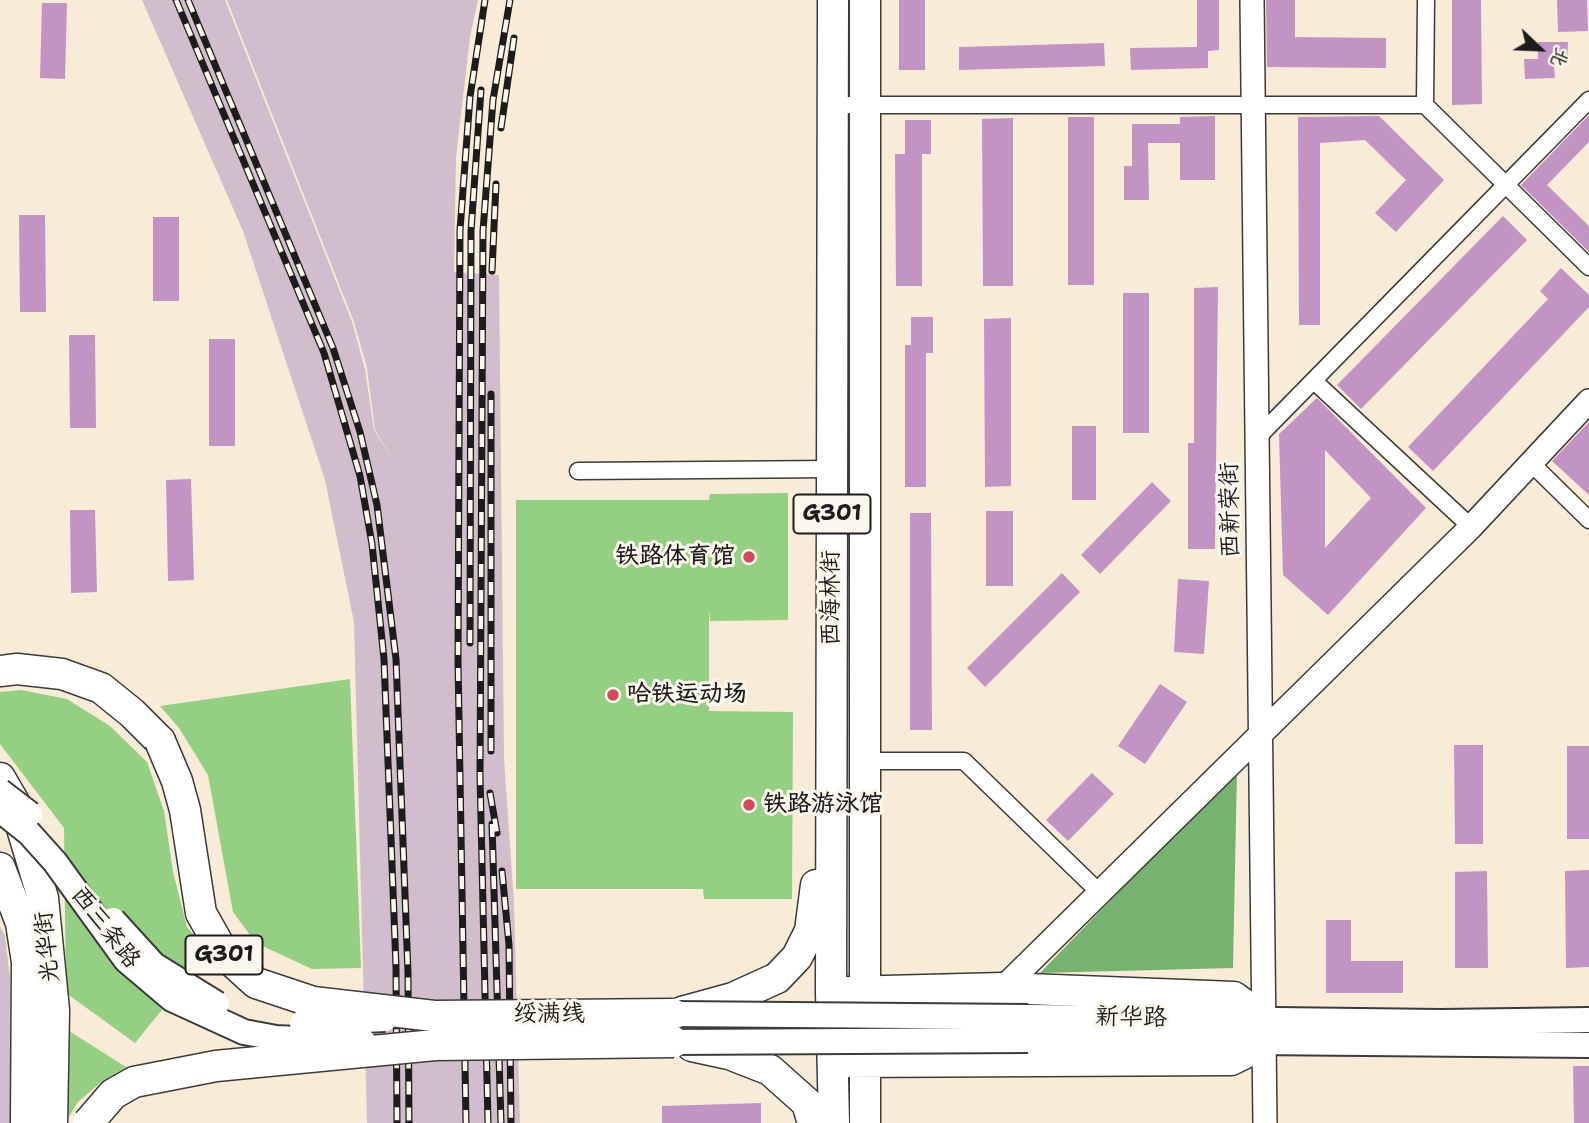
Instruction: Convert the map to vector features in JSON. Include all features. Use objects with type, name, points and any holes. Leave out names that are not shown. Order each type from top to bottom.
[{"type":"highway","name":"西海林街","points":[[832,1063],[833,0]]},
{"type":"highway","name":"西海林街","points":[[864,0],[864,1061]]},
{"type":"highway","name":"绥满线","points":[[88,1123],[113,1094],[134,1082],[176,1072],[435,1045],[674,1028],[777,978],[797,957],[810,931],[816,895],[815,660],[819,540],[833,473]]},
{"type":"highway","name":"绥满线","points":[[0,671],[17,669],[62,674],[101,688],[132,713],[160,741],[177,780],[185,810],[201,913],[210,934],[241,972],[272,990],[313,1002],[435,1016],[674,1028],[769,1070],[807,1103],[814,1123]]},
{"type":"highway","name":"光华街","points":[[0,778],[14,802],[43,898],[54,1010],[52,1123]]},
{"type":"highway","name":"光华街","points":[[0,868],[21,923],[27,962],[26,1123]]},
{"type":"highway","points":[[831,992],[1003,989],[1234,997],[1265,1032],[1231,1060],[832,1063]]},
{"type":"highway","name":"G301","points":[[864,1061],[865,1123]]},
{"type":"highway","name":"G301","points":[[832,1063],[834,1123]]},
{"type":"main road","name":"西三条路","points":[[0,791],[31,815],[71,859],[113,920],[153,965],[235,1013],[287,1023],[333,1023],[435,1016]]},
{"type":"main road","name":"西三条路","points":[[0,810],[29,833],[55,862],[126,960],[172,999],[244,1032],[276,1038],[435,1045]]},
{"type":"main road","points":[[1265,1032],[1589,1020]]},
{"type":"main road","points":[[674,1028],[1028,1028],[1265,1032],[1589,1045]]},
{"type":"street","name":"西新荣街","points":[[1252,0],[1265,1123]]},
{"type":"street","points":[[1426,0],[1425,105],[1589,267]]},
{"type":"street","points":[[1256,439],[1589,100]]},
{"type":"street","points":[[834,106],[1425,105]]},
{"type":"street","points":[[1314,381],[1471,527]]},
{"type":"street","points":[[1003,989],[1471,527],[1589,401]]},
{"type":"street","points":[[1531,463],[1589,520]]},
{"type":"street","points":[[578,471],[833,473]]},
{"type":"street","points":[[865,761],[964,761],[1101,894]]},
{"type":"shaded area","points":[[142,0],[225,0],[352,322],[365,369],[374,430],[394,462],[375,430],[367,368],[354,322],[227,0],[478,0],[470,37],[456,157],[454,272],[499,275],[504,758],[514,904],[520,1123],[367,1123],[354,622],[325,480],[243,231]]},
{"type":"shaded area","points":[[0,926],[5,936],[10,978],[10,1123],[0,1123]]},
{"type":"green space","name":"哈铁运动场","points":[[788,493],[788,620],[710,621],[709,609],[709,711],[793,712],[792,899],[704,899],[703,889],[516,889],[516,500],[709,500],[710,494]]},
{"type":"green space","points":[[350,679],[361,968],[312,969],[256,943],[233,912],[208,775],[179,728],[160,706]]},
{"type":"green space","points":[[21,690],[67,699],[110,726],[147,762],[164,811],[173,872],[187,927],[209,952],[135,1043],[66,993],[64,828],[0,744],[0,692]]},
{"type":"green space","points":[[1237,770],[1233,968],[1040,973]]},
{"type":"green space","points":[[66,1029],[126,1067],[101,1082],[78,1102],[65,1123]]},
{"type":"building","points":[[899,0],[925,0],[925,70],[899,70]]},
{"type":"building","points":[[1197,0],[1219,0],[1219,50],[1208,51],[1208,68],[1131,70],[1130,48],[1197,47]]},
{"type":"building","points":[[1266,0],[1295,0],[1295,37],[1386,38],[1386,68],[1267,67]]},
{"type":"building","points":[[1452,0],[1481,0],[1482,104],[1452,105]]},
{"type":"building","points":[[1557,0],[1587,0],[1588,31],[1558,32]]},
{"type":"building","points":[[42,3],[67,3],[65,79],[40,78]]},
{"type":"building","points":[[1538,42],[1568,42],[1567,65],[1554,65],[1555,78],[1525,79],[1524,59],[1538,59]]},
{"type":"building","points":[[1104,43],[1105,66],[959,70],[959,47]]},
{"type":"building","points":[[1589,115],[1589,142],[1547,185],[1589,226],[1589,252],[1521,185]]},
{"type":"building","points":[[1215,116],[1215,180],[1180,180],[1180,143],[1148,143],[1149,200],[1124,200],[1124,166],[1132,166],[1132,124],[1180,124],[1180,117]]},
{"type":"building","points":[[1379,116],[1444,180],[1396,232],[1375,213],[1406,180],[1365,140],[1320,143],[1320,325],[1299,325],[1298,117]]},
{"type":"building","points":[[1068,117],[1094,117],[1094,285],[1068,285]]},
{"type":"building","points":[[1013,118],[1013,286],[983,286],[982,119]]},
{"type":"building","points":[[905,120],[931,120],[931,154],[922,154],[922,286],[896,286],[895,154],[905,154]]},
{"type":"building","points":[[19,215],[45,215],[46,312],[20,312]]},
{"type":"building","points":[[1503,216],[1527,240],[1361,409],[1337,385]]},
{"type":"building","points":[[153,217],[179,217],[179,301],[153,301]]},
{"type":"building","points":[[1561,268],[1589,295],[1589,307],[1433,471],[1408,447],[1548,299],[1540,291]]},
{"type":"building","points":[[1218,287],[1215,549],[1188,549],[1188,443],[1194,443],[1194,288]]},
{"type":"building","points":[[1123,293],[1149,293],[1149,433],[1123,433]]},
{"type":"building","points":[[911,317],[933,317],[933,353],[926,353],[926,487],[905,487],[905,345],[911,345]]},
{"type":"building","points":[[1011,318],[1011,486],[985,487],[984,319]]},
{"type":"building","points":[[69,335],[95,335],[96,428],[70,428]]},
{"type":"building","points":[[209,339],[235,339],[235,446],[209,446]]},
{"type":"building","points":[[1317,398],[1426,508],[1328,615],[1283,575],[1279,434]],"holes":[[[1325,450],[1371,498],[1325,548]]]},
{"type":"building","points":[[1589,422],[1589,495],[1552,461]]},
{"type":"building","points":[[1072,426],[1096,426],[1096,500],[1072,500]]},
{"type":"building","points":[[191,479],[194,580],[168,581],[166,480]]},
{"type":"building","points":[[1152,482],[1171,501],[1100,574],[1081,555]]},
{"type":"building","points":[[70,510],[95,510],[97,592],[71,593]]},
{"type":"building","points":[[986,511],[1013,511],[1013,586],[986,586]]},
{"type":"building","points":[[910,513],[931,513],[932,730],[910,730]]},
{"type":"building","points":[[1062,573],[1080,592],[985,687],[967,668]]},
{"type":"building","points":[[1178,579],[1209,581],[1204,654],[1174,652]]},
{"type":"building","points":[[1160,684],[1187,702],[1145,764],[1118,746]]},
{"type":"building","points":[[1454,745],[1483,745],[1483,844],[1455,844]]},
{"type":"building","points":[[1567,746],[1589,746],[1589,839],[1567,839]]},
{"type":"building","points":[[1092,773],[1114,794],[1068,841],[1046,820]]},
{"type":"building","points":[[1589,870],[1589,967],[1566,968],[1565,871]]},
{"type":"building","points":[[1487,871],[1488,968],[1455,968],[1455,872]]},
{"type":"building","points":[[1326,920],[1351,920],[1351,961],[1403,961],[1403,993],[1326,993]]},
{"type":"building","points":[[1573,1066],[1589,1066],[1589,1123],[1574,1123]]},
{"type":"building","points":[[761,1103],[761,1123],[662,1123],[662,1106]]},
{"type":"railway","points":[[176,0],[324,353],[360,476],[372,544],[384,659],[396,967],[397,1123]]},
{"type":"railway","points":[[188,0],[333,348],[360,432],[377,505],[396,659],[408,973],[409,1123]]},
{"type":"railway","points":[[466,1123],[458,661],[460,230],[470,97],[485,0]]},
{"type":"railway","points":[[488,1123],[480,776],[483,231],[493,100],[510,0]]},
{"type":"railway","points":[[501,128],[514,38]]},
{"type":"railway","points":[[470,643],[471,231],[481,90]]},
{"type":"railway","points":[[492,271],[496,184]]},
{"type":"railway","points":[[491,394],[491,751]]},
{"type":"railway","points":[[490,793],[497,833]]},
{"type":"railway","points":[[492,824],[501,1123]]},
{"type":"railway","points":[[502,871],[509,945],[511,1123]]},
{"type":"place","name":"铁路体育馆","points":[[749,557]]},
{"type":"place","name":"哈铁运动场","points":[[613,695]]},
{"type":"place","name":"铁路游泳馆","points":[[749,805]]}]
